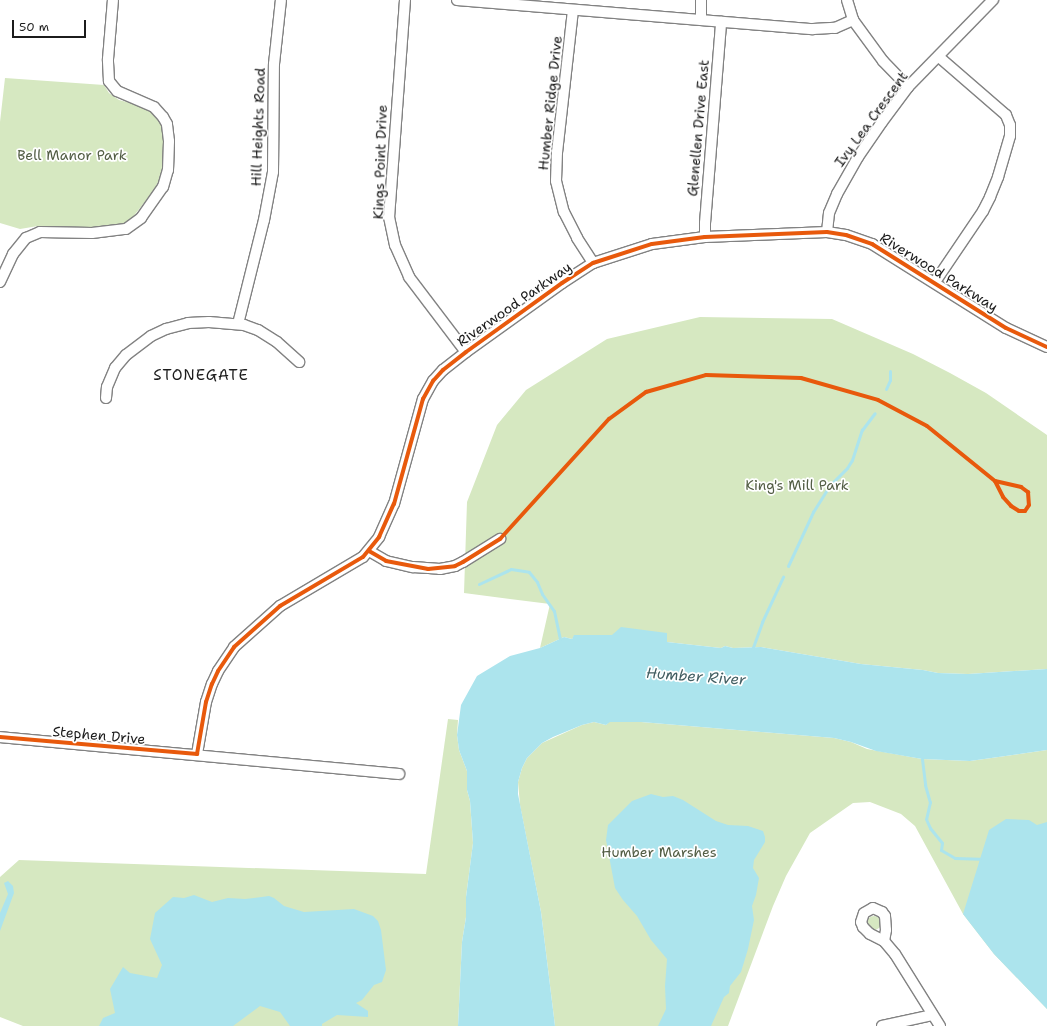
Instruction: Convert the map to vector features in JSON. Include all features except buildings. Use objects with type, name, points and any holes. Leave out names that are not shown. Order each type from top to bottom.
[{"type":"street","points":[[0,282],[17,248],[26,238],[40,232],[92,233],[126,230],[141,218],[163,187],[168,161],[167,124],[154,107],[124,95],[112,87],[108,77],[108,59],[114,0]]},
{"type":"street","name":"Hill Heights Road","points":[[238,324],[264,220],[273,172],[274,64],[280,0]]},
{"type":"street","name":"Kings Point Drive","points":[[405,0],[389,217],[395,245],[409,277],[466,352]]},
{"type":"street","points":[[457,0],[823,29],[836,28],[853,20]]},
{"type":"street","points":[[701,0],[701,20]]},
{"type":"street","points":[[847,0],[853,20],[883,62],[908,87]]},
{"type":"street","name":"Ivy Lea Crescent","points":[[827,232],[830,213],[847,174],[908,87],[939,57],[993,0]]},
{"type":"street","name":"Humber Ridge Drive","points":[[573,10],[557,152],[556,182],[564,212],[577,238],[593,263]]},
{"type":"street","name":"Glenellen Drive East","points":[[705,237],[721,22]]},
{"type":"street","points":[[935,282],[983,211],[998,177],[1010,136],[1010,125],[1006,115],[939,57]]},
{"type":"street","name":"Riverwood Parkway","points":[[197,754],[206,702],[212,684],[218,671],[234,647],[280,606],[346,568],[369,551],[379,537],[389,517],[423,398],[433,381],[443,370],[466,352],[562,283],[593,263],[652,244],[705,237],[827,232],[846,235],[872,244],[935,282],[1006,328],[1047,347]]},
{"type":"street","points":[[106,398],[107,387],[115,368],[126,355],[151,336],[166,329],[188,323],[209,322],[238,324],[258,330],[277,342],[299,362]]},
{"type":"street","points":[[369,551],[386,561],[413,567],[440,569],[455,566],[500,539]]},
{"type":"street","name":"Stephen Drive","points":[[0,737],[197,754],[399,774]]},
{"type":"street","points":[[884,940],[895,954],[940,1026]]},
{"type":"street","points":[[882,1026],[932,1015]]},
{"type":"green space","name":"Bell Manor Park","points":[[5,78],[104,85],[109,93],[119,100],[146,107],[156,112],[163,125],[163,166],[160,178],[154,190],[133,217],[125,223],[105,228],[38,226],[20,229],[0,223],[0,122]]},
{"type":"green space","name":"King's Mill Park","points":[[700,317],[832,319],[913,354],[950,373],[986,393],[1047,435],[1047,669],[968,674],[938,673],[923,670],[861,664],[761,647],[733,648],[725,646],[721,648],[667,642],[667,633],[593,636],[575,635],[572,639],[564,637],[540,648],[550,604],[464,593],[467,502],[497,425],[526,390],[607,339]]},
{"type":"green space","points":[[448,719],[458,720],[457,735],[459,750],[467,771],[467,790],[470,801],[473,843],[466,897],[466,917],[462,942],[458,1026],[23,1026],[0,1017],[0,877],[19,860],[426,874]]},
{"type":"green space","name":"Humber Marshes","points":[[594,722],[606,725],[609,722],[641,722],[834,738],[851,742],[867,749],[922,759],[970,761],[1047,750],[1047,1009],[994,954],[963,914],[915,826],[901,814],[870,802],[853,803],[810,833],[786,876],[773,906],[728,1026],[555,1026],[541,912],[520,805],[518,782],[527,758],[542,743],[582,725]]},
{"type":"green space","points":[[871,916],[877,916],[881,920],[881,926],[877,930],[871,930],[867,926],[867,920]]},
{"type":"water","name":"Humber River","points":[[621,627],[667,633],[667,642],[721,648],[725,646],[733,648],[761,647],[861,664],[923,670],[938,673],[968,674],[1047,669],[1047,750],[970,761],[922,759],[876,751],[851,742],[834,738],[641,722],[610,722],[606,725],[594,722],[582,725],[553,737],[542,743],[527,758],[518,782],[518,794],[541,912],[555,1026],[458,1026],[462,942],[466,917],[466,897],[473,843],[470,801],[467,790],[467,771],[459,750],[457,735],[461,705],[477,676],[510,656],[540,648],[564,637],[572,639],[574,635],[612,635]]},
{"type":"water","points":[[651,794],[663,797],[673,796],[683,800],[716,821],[728,825],[748,826],[763,831],[765,837],[765,842],[754,860],[753,868],[759,878],[756,895],[752,906],[754,920],[748,949],[741,972],[730,986],[729,993],[724,997],[711,1026],[658,1026],[666,1009],[665,986],[667,959],[651,940],[637,916],[615,888],[606,840],[608,825],[632,801]]},
{"type":"water","points":[[1006,819],[1029,820],[1037,825],[1047,822],[1047,1009],[994,954],[963,914],[989,830]]},
{"type":"water","points":[[8,881],[13,886],[14,893],[0,931],[0,913],[8,894],[4,883]]},
{"type":"water","points":[[194,895],[212,902],[228,898],[245,899],[269,896],[284,906],[304,912],[354,909],[373,916],[378,921],[381,930],[386,970],[382,982],[374,985],[362,1000],[356,1003],[368,1011],[368,1017],[337,1015],[322,1024],[322,1026],[290,1026],[280,1012],[260,1006],[233,1026],[99,1026],[103,1018],[115,1013],[110,989],[123,967],[130,973],[157,978],[162,965],[150,939],[155,913],[173,897],[184,898]]},
{"type":"waterway","points":[[886,389],[890,380],[890,371]]},
{"type":"waterway","points":[[788,566],[813,512],[829,486],[847,468],[852,460],[862,430],[875,413]]},
{"type":"waterway","points":[[479,584],[511,569],[529,572],[537,582],[542,594],[554,611],[560,639]]},
{"type":"waterway","points":[[752,650],[762,622],[783,577]]},
{"type":"waterway","points":[[922,759],[925,785],[930,802],[926,819],[930,828],[942,843],[941,850],[955,858],[980,859]]},
{"type":"cycle path","points":[[0,737],[197,754],[206,702],[212,684],[218,671],[234,647],[280,606],[363,557],[379,537],[394,504],[423,399],[433,381],[443,370],[466,352],[562,283],[593,263],[652,244],[705,237],[827,232],[846,235],[872,244],[1006,328],[1047,347]]},
{"type":"cycle path","points":[[369,551],[386,561],[428,569],[455,566],[463,562],[500,539],[609,419],[646,392],[706,375],[801,378],[878,400],[927,426],[995,481],[1021,487],[1028,492],[1029,505]]},
{"type":"cycle path","points":[[995,481],[1003,497],[1011,506],[1019,511],[1025,511],[1029,505]]},
{"type":"district","name":"STONEGATE","points":[[201,376]]}]
